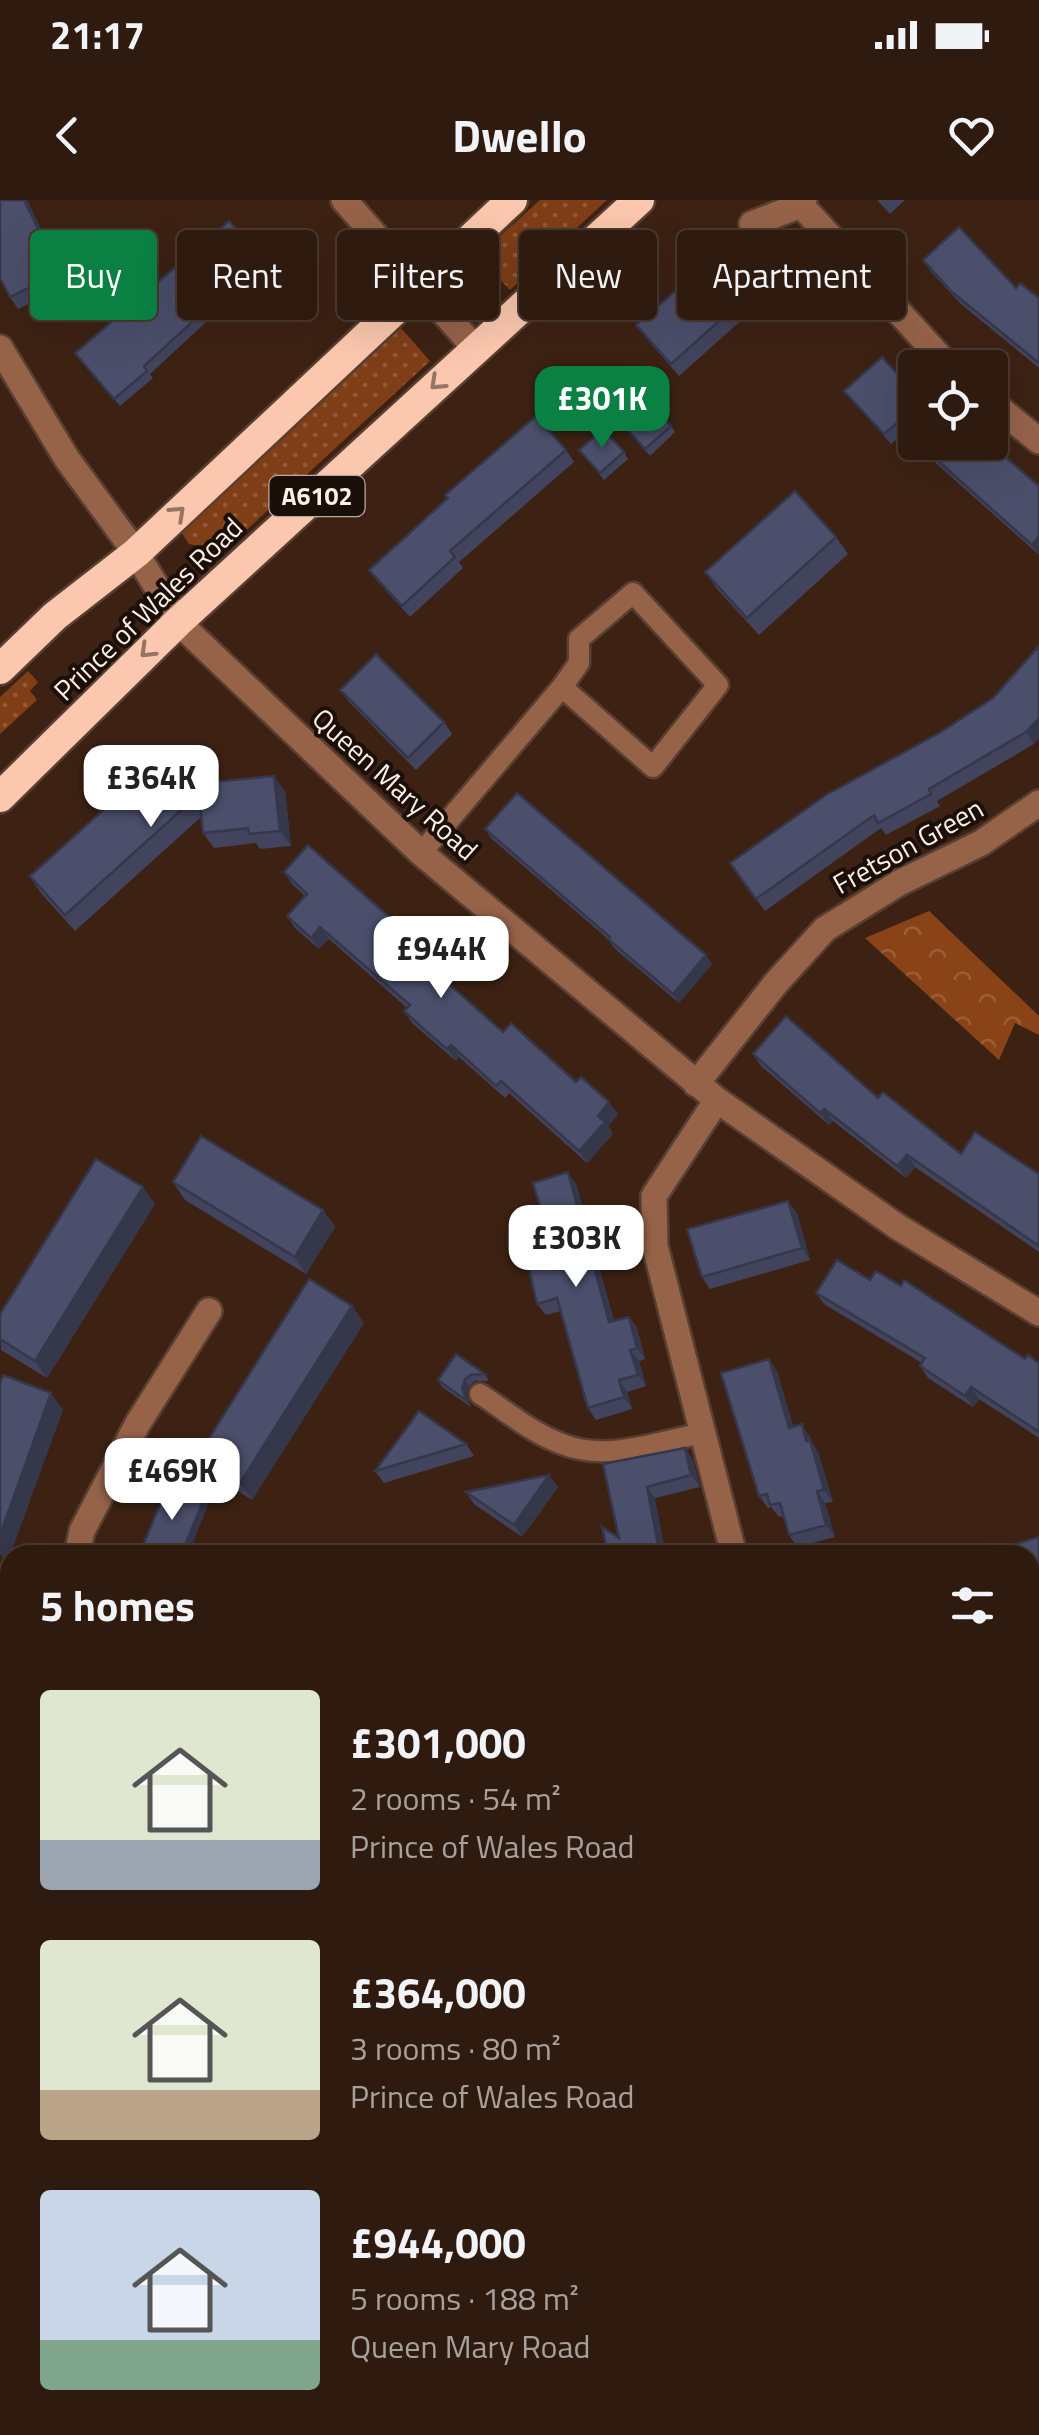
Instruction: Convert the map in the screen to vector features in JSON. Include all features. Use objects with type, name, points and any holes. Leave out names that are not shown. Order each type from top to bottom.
[{"type":"highway","name":"Prince of Wales Road","points":[[480,230],[512,200]]},
{"type":"highway","name":"Prince of Wales Road","points":[[0,797],[178,622],[639,200]]},
{"type":"highway","name":"Prince of Wales Road","points":[[0,669],[55,616],[136,553],[383,320]]},
{"type":"street","points":[[344,200],[371,230]]},
{"type":"street","points":[[752,224],[802,203],[934,350]]},
{"type":"street","points":[[451,320],[475,348]]},
{"type":"street","name":"Queen Mary Road","points":[[0,348],[67,459],[136,553],[178,622],[420,852],[716,1100],[898,1227],[1039,1313]]},
{"type":"street","points":[[1008,416],[1039,441]]},
{"type":"street","name":"Fretson Green","points":[[696,1084],[776,982],[825,929],[873,897],[981,843],[1039,804]]},
{"type":"street","points":[[716,1100],[654,1196],[655,1246],[731,1545]]},
{"type":"street","points":[[80,1545],[82,1532],[138,1423],[209,1311]]},
{"type":"lane","points":[[420,852],[562,687],[579,663],[579,639],[633,594],[718,685],[653,768],[562,687]]},
{"type":"lane","points":[[480,1394],[538,1433],[564,1446],[594,1452],[624,1450],[702,1433]]},
{"type":"shaded area","points":[[540,200],[607,200],[575,230],[519,230],[519,282],[510,290],[499,278],[499,237]]},
{"type":"shaded area","points":[[401,328],[430,361],[241,535],[199,546],[189,544],[182,533],[183,525]]},
{"type":"shaded area","points":[[28,671],[38,682],[30,691],[37,700],[0,734],[0,697]]},
{"type":"green space","points":[[929,911],[1039,1016],[1039,1035],[1015,1023],[999,1060],[865,938]]},
{"type":"building","points":[[0,200],[24,200],[39,230],[30,230],[30,287],[10,297],[0,278]]},
{"type":"building","points":[[229,221],[238,230],[218,230]]},
{"type":"building","points":[[959,227],[1016,288],[1020,283],[1039,298],[1039,363],[952,292],[923,260]]},
{"type":"building","points":[[177,266],[177,320],[194,320],[144,366],[147,371],[114,399],[75,353],[114,320],[157,320],[157,283]]},
{"type":"building","points":[[677,289],[677,320],[720,320],[671,364],[636,325],[642,320],[657,320],[657,307]]},
{"type":"building","points":[[882,357],[898,375],[898,426],[884,434],[844,391]]},
{"type":"building","points":[[643,395],[671,426],[645,449],[618,419]]},
{"type":"building","points":[[536,416],[566,450],[450,551],[455,557],[402,606],[369,570],[448,498],[445,495]]},
{"type":"building","points":[[603,429],[624,452],[600,473],[579,450]]},
{"type":"building","points":[[1008,459],[1039,486],[1039,536],[1032,545],[937,460]]},
{"type":"building","points":[[795,491],[836,537],[747,618],[705,572]]},
{"type":"building","points":[[1039,646],[1039,718],[1026,732],[929,789],[931,794],[878,823],[874,815],[756,899],[730,863],[826,795],[941,732],[993,698]]},
{"type":"building","points":[[376,654],[444,722],[408,758],[340,690]]},
{"type":"building","points":[[142,775],[153,788],[274,776],[280,831],[249,834],[248,828],[203,833],[199,794],[65,915],[30,876]]},
{"type":"building","points":[[517,793],[706,955],[673,994],[485,829]]},
{"type":"building","points":[[308,845],[421,945],[414,953],[503,1032],[511,1023],[576,1082],[581,1077],[609,1102],[598,1116],[605,1122],[579,1151],[501,1081],[496,1086],[451,1045],[447,1049],[426,1031],[404,1011],[410,1005],[320,927],[311,938],[287,916],[307,894],[284,872]]},
{"type":"building","points":[[786,1016],[878,1098],[883,1092],[961,1154],[975,1132],[1039,1174],[1039,1246],[907,1155],[897,1166],[824,1109],[820,1113],[753,1054]]},
{"type":"building","points":[[201,1136],[323,1210],[295,1257],[173,1182]]},
{"type":"building","points":[[96,1159],[143,1187],[35,1361],[0,1339],[0,1314]]},
{"type":"building","points":[[568,1172],[609,1322],[629,1317],[637,1348],[630,1350],[638,1375],[619,1380],[624,1397],[588,1408],[557,1298],[537,1304],[516,1212],[540,1206],[533,1183]]},
{"type":"building","points":[[788,1201],[802,1248],[702,1277],[687,1229]]},
{"type":"building","points":[[837,1260],[870,1280],[876,1271],[901,1286],[904,1280],[1025,1359],[1028,1355],[1039,1363],[1039,1432],[971,1387],[965,1396],[920,1366],[925,1358],[816,1293]]},
{"type":"building","points":[[309,1279],[352,1306],[240,1483],[198,1456]]},
{"type":"building","points":[[456,1354],[485,1374],[465,1379],[462,1388],[467,1401],[438,1380]]},
{"type":"building","points":[[769,1359],[789,1428],[802,1424],[824,1490],[817,1491],[826,1525],[789,1535],[780,1503],[770,1505],[767,1494],[759,1496],[721,1373]]},
{"type":"building","points":[[3,1375],[51,1393],[0,1535],[0,1383]]},
{"type":"building","points":[[419,1411],[466,1444],[375,1471]]},
{"type":"building","points":[[685,1448],[691,1475],[647,1487],[658,1545],[606,1545],[602,1527],[619,1538],[603,1464]]},
{"type":"building","points":[[549,1475],[514,1525],[466,1492]]},
{"type":"building","points":[[168,1485],[204,1499],[185,1545],[143,1545]]},
{"type":"building","points":[[1039,1537],[1039,1545],[1013,1545]]}]
